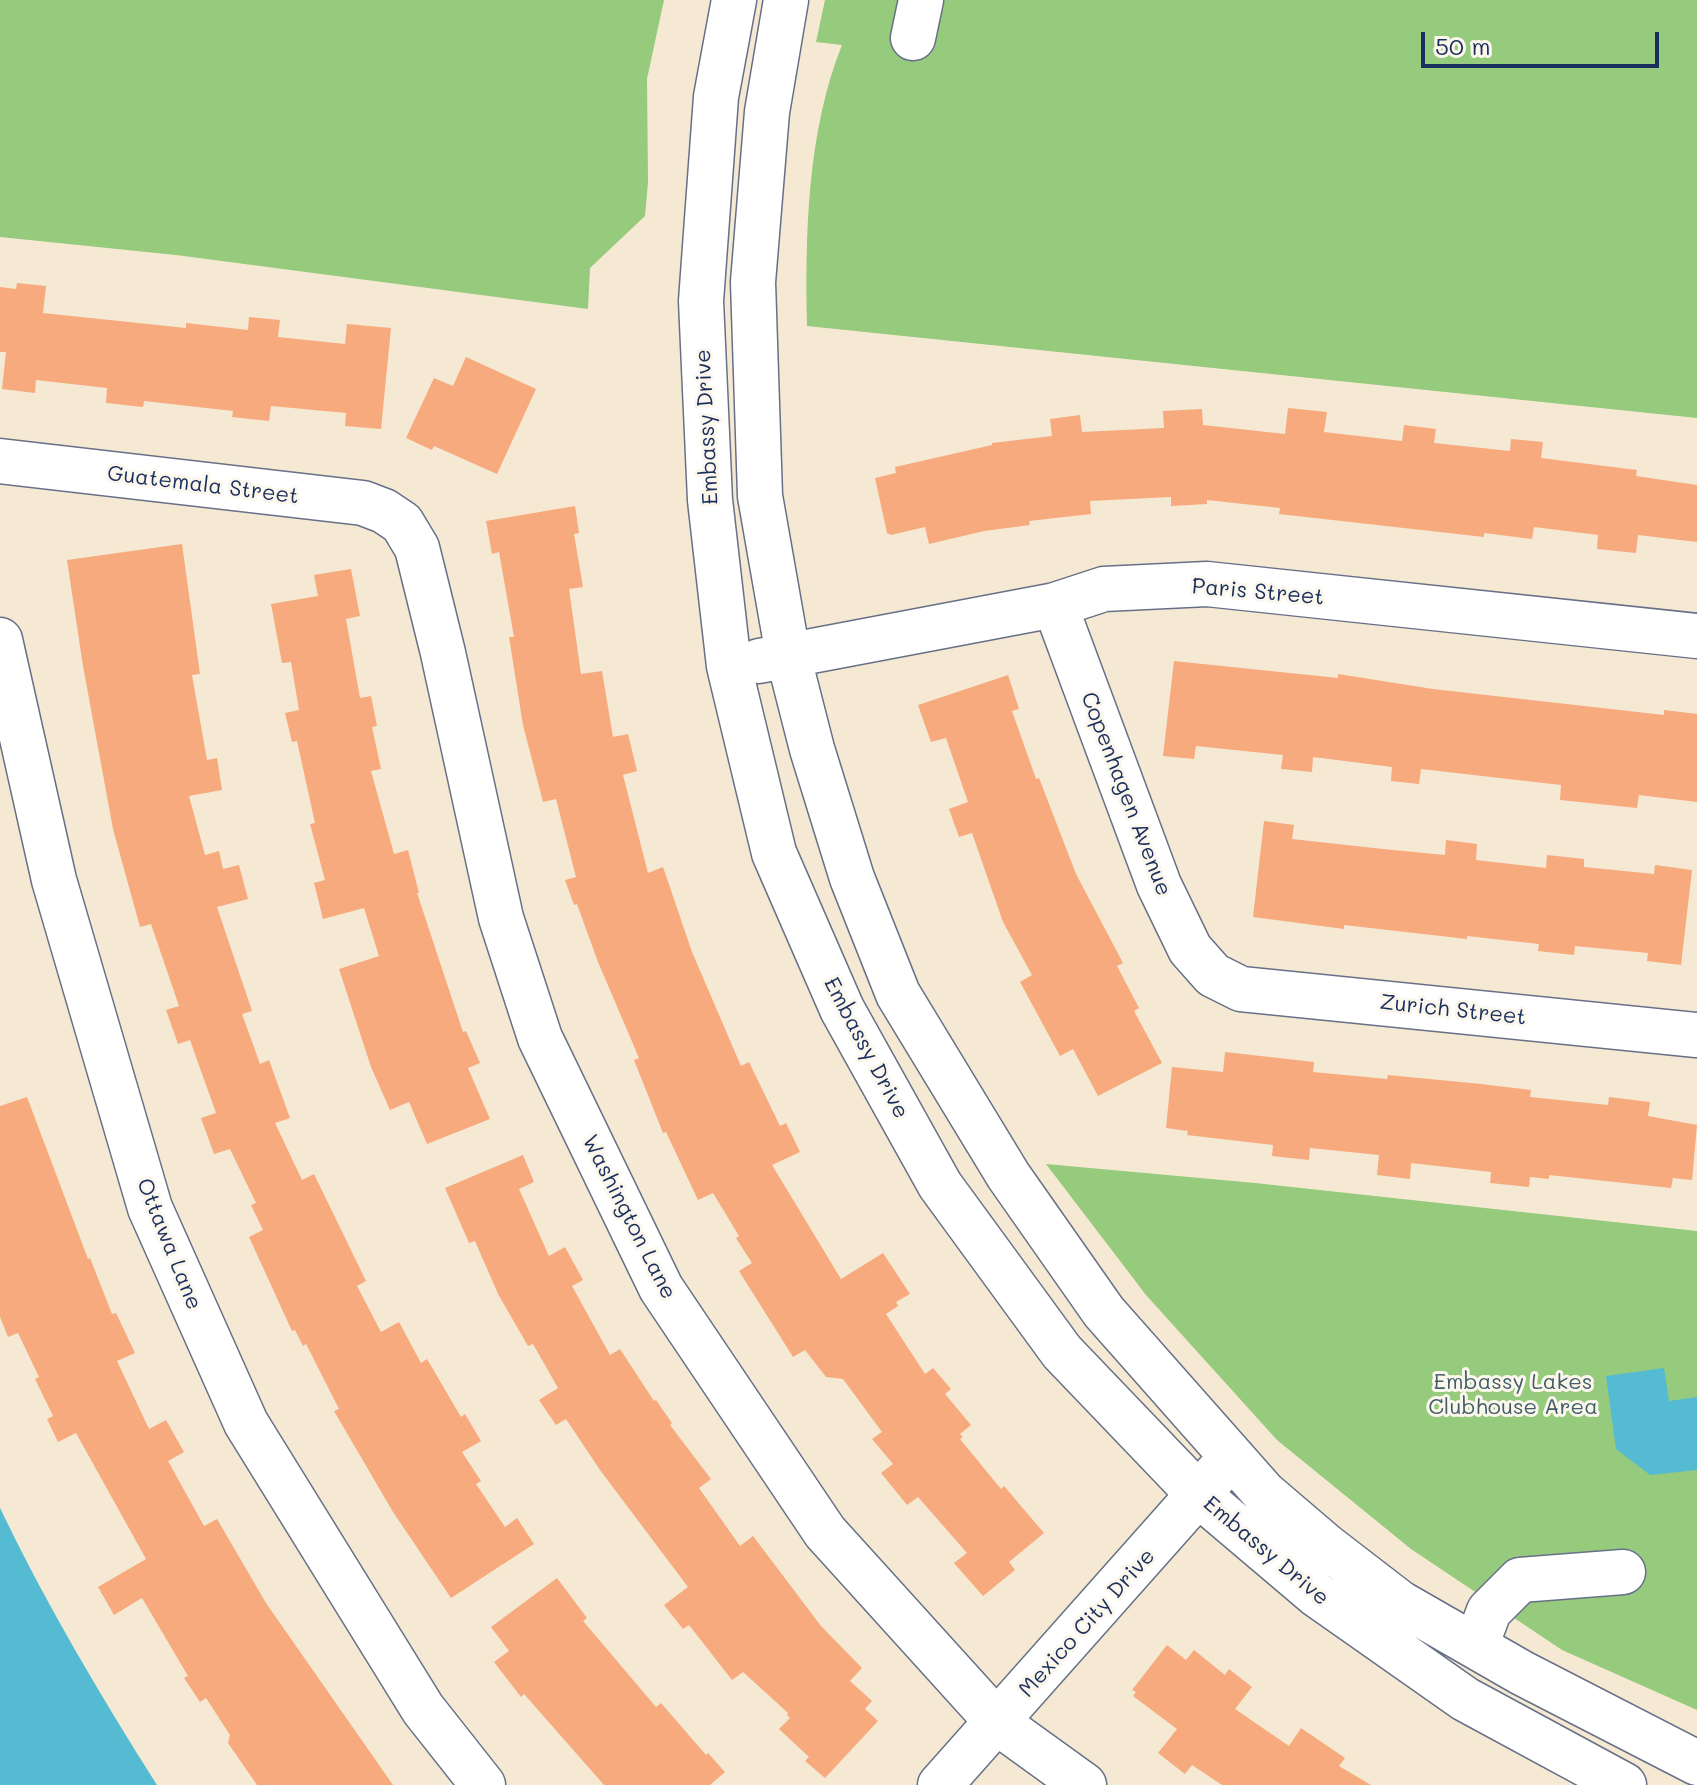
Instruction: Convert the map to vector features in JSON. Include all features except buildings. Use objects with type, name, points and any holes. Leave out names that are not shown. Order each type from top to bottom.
[{"type":"street","name":"Embassy Drive","points":[[734,0],[716,97],[701,301],[710,500],[729,666],[774,853],[842,1009],[940,1185],[1062,1352],[1199,1495],[1317,1595],[1465,1699],[1624,1785]]},
{"type":"street","name":"Embassy Drive","points":[[786,0],[767,112],[753,282],[760,496],[788,655],[812,749],[852,878],[898,994],[1008,1175],[1104,1312],[1264,1493],[1388,1594],[1476,1646],[1697,1763]]},
{"type":"street","name":"Guatemala Street","points":[[1,467],[363,503],[384,511],[402,523]]},
{"type":"street","name":"Washington Lane","points":[[402,523],[417,548],[501,918],[540,1038],[661,1288],[825,1532],[998,1723],[1084,1785]]},
{"type":"street","name":"Paris Street","points":[[729,666],[1055,605],[1104,589],[1207,584],[1697,636]]},
{"type":"street","name":"Copenhagen Avenue","points":[[1055,605],[1159,885],[1190,949],[1213,975]]},
{"type":"street","name":"Ottawa Lane","points":[[0,640],[54,880],[150,1208],[246,1423],[423,1709],[483,1785]]},
{"type":"street","name":"Zurich Street","points":[[1213,975],[1241,989],[1697,1035]]},
{"type":"street","name":"Mexico City Drive","points":[[940,1785],[1230,1458]]},
{"type":"street","points":[[1476,1646],[1489,1611],[1520,1580],[1623,1572]]},
{"type":"green space","points":[[0,0],[664,0],[647,79],[648,182],[645,216],[590,268],[588,309],[176,255],[0,237]]},
{"type":"green space","points":[[825,0],[1697,0],[1697,418],[807,326],[808,220],[815,148],[830,78],[842,45],[816,42]]},
{"type":"green space","name":"Embassy Lakes Clubhouse Area","points":[[1046,1164],[1255,1183],[1697,1231],[1697,1710],[1562,1650],[1411,1549],[1277,1440],[1146,1295]]},
{"type":"water","points":[[1664,1368],[1669,1401],[1697,1397],[1697,1470],[1650,1475],[1616,1449],[1606,1376]]},
{"type":"water","points":[[0,1508],[74,1649],[157,1785],[0,1785]]}]
